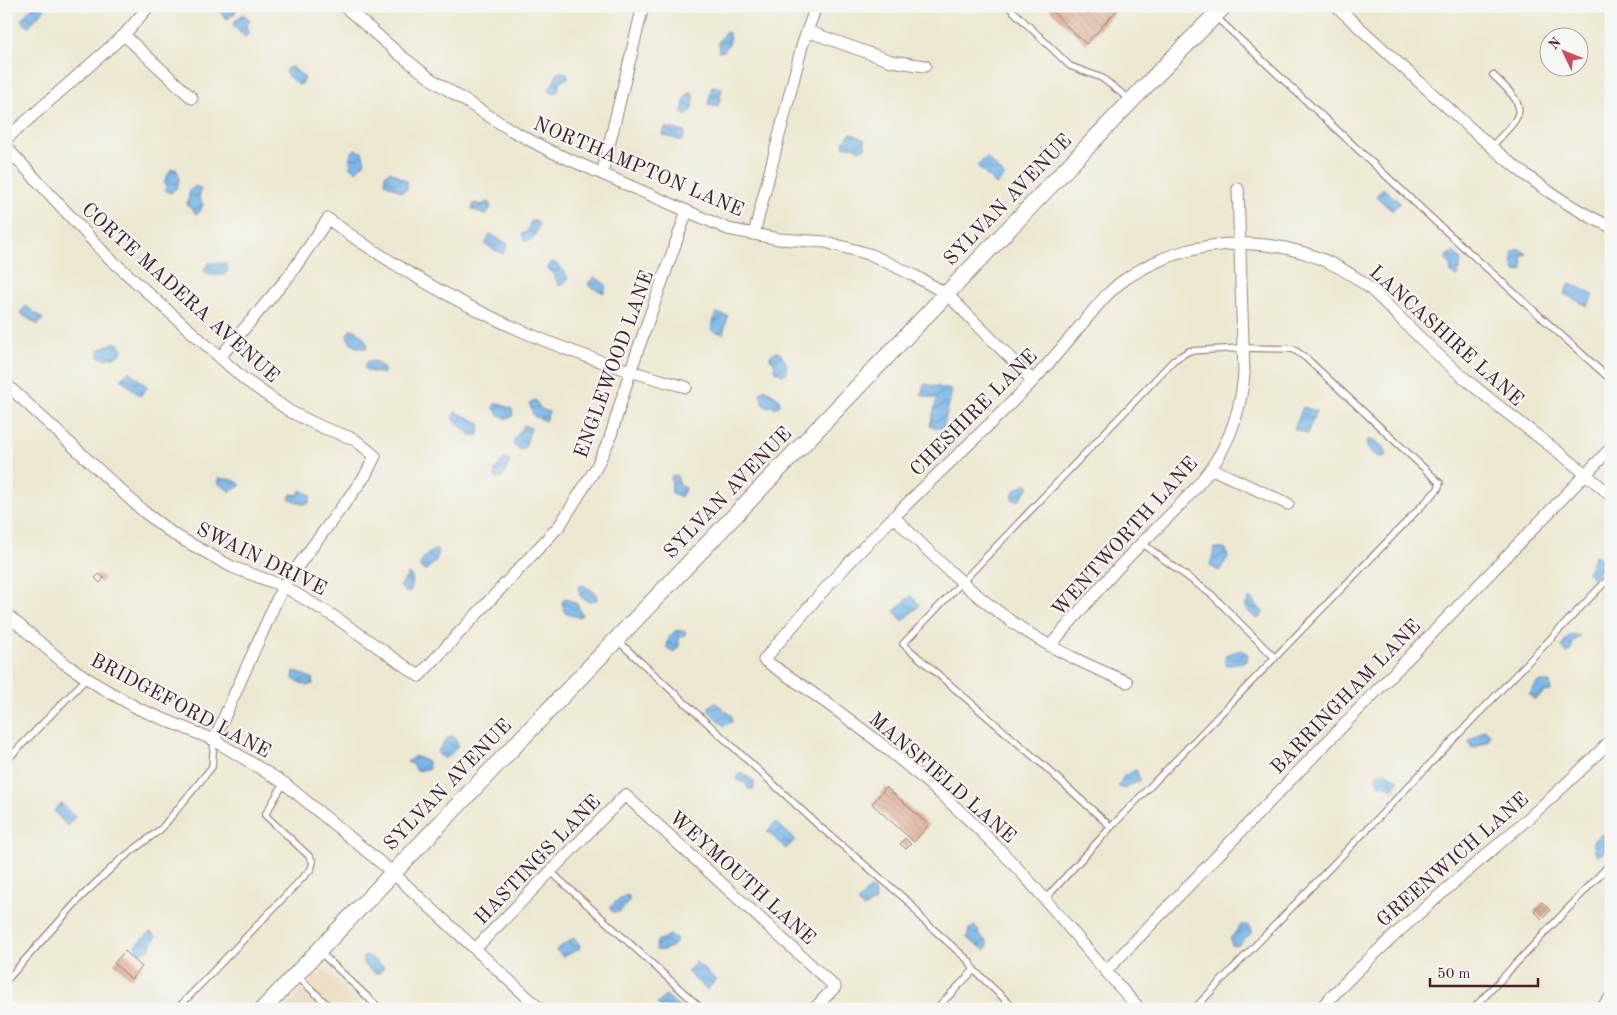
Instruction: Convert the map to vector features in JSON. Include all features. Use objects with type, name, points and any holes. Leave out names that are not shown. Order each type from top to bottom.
[{"type":"main road","name":"SYLVAN AVENUE","points":[[263,1009],[1131,100],[1220,11]]},
{"type":"street","points":[[6,139],[124,35],[149,6]]},
{"type":"street","name":"NORTHAMPTON LANE","points":[[344,6],[399,54],[467,103],[550,151],[728,229],[779,239],[826,242],[872,255],[916,276],[947,294],[1033,381]]},
{"type":"street","points":[[602,174],[643,6]]},
{"type":"street","points":[[754,234],[807,31],[816,6]]},
{"type":"street","points":[[1336,6],[1490,147],[1527,177],[1560,200],[1611,227]]},
{"type":"street","points":[[807,31],[891,61],[925,66]]},
{"type":"street","points":[[124,35],[192,98]]},
{"type":"street","name":"CORTE MADERA AVENUE","points":[[6,146],[107,256],[220,357],[269,398],[316,424],[354,439],[375,456],[365,476],[283,586]]},
{"type":"street","name":"WENTWORTH LANE","points":[[1050,646],[1142,543],[1199,485],[1212,469],[1225,447],[1236,422],[1242,398],[1243,348],[1238,189]]},
{"type":"street","name":"ENGLEWOOD LANE","points":[[419,676],[560,525],[580,498],[610,438],[630,372],[687,211]]},
{"type":"street","points":[[220,357],[289,276],[328,219],[390,262],[479,312],[579,356],[686,387]]},
{"type":"street","name":"CHESHIRE LANE","points":[[764,660],[817,597],[894,517],[1033,381],[1105,294],[1147,265],[1173,255],[1196,248],[1239,244]]},
{"type":"street","name":"LANCASHIRE LANE","points":[[1239,244],[1297,251],[1323,260],[1348,272],[1368,286],[1441,359],[1512,418],[1586,472],[1611,496]]},
{"type":"street","name":"SWAIN DRIVE","points":[[6,384],[143,511],[173,534],[232,567],[283,586],[356,631],[419,676]]},
{"type":"street","name":"BARRINGHAM LANE","points":[[1106,970],[1611,448]]},
{"type":"street","points":[[1212,469],[1288,504]]},
{"type":"street","points":[[894,517],[960,581],[1013,622],[1050,646],[1127,682]]},
{"type":"street","points":[[214,740],[283,586]]},
{"type":"street","name":"BRIDGEFORD LANE","points":[[6,614],[64,663],[87,678],[139,709],[214,740],[284,783],[392,872],[540,1009]]},
{"type":"street","name":"MANSFIELD LANE","points":[[764,660],[814,693],[864,730],[961,811],[1045,899],[1140,1009]]},
{"type":"street","name":"GREENWICH LANE","points":[[1320,1009],[1402,926],[1568,784],[1611,740]]},
{"type":"street","name":"HASTINGS LANE","points":[[475,949],[625,795]]},
{"type":"street","name":"WEYMOUTH LANE","points":[[625,795],[835,987],[814,1009]]},
{"type":"street","points":[[1601,1009],[1611,998]]},
{"type":"lane","points":[[1008,6],[1070,66],[1102,78],[1131,100]]},
{"type":"lane","points":[[1220,11],[1439,225],[1611,380]]},
{"type":"lane","points":[[1490,147],[1518,118],[1520,107],[1514,95],[1493,75]]},
{"type":"lane","points":[[1045,899],[1438,489],[1440,482],[1293,348],[1189,351],[1174,360],[960,581],[903,644],[1042,764],[1111,828]]},
{"type":"lane","points":[[1142,543],[1212,595],[1275,658]]},
{"type":"lane","points":[[1194,1009],[1611,576]]},
{"type":"lane","points":[[615,639],[818,825],[911,904],[923,920],[969,961],[974,970],[1016,1009]]},
{"type":"lane","points":[[6,761],[87,678]]},
{"type":"lane","points":[[6,981],[81,897],[120,860],[161,829],[212,767],[214,740]]},
{"type":"lane","points":[[176,1009],[311,869],[313,862],[310,857],[265,815],[284,783]]},
{"type":"lane","points":[[1473,1009],[1611,863]]},
{"type":"lane","points":[[550,872],[702,1009]]},
{"type":"lane","points":[[318,950],[380,1009]]},
{"type":"lane","points":[[936,1009],[974,970]]},
{"type":"lane","points":[[295,974],[332,1009]]},
{"type":"shaded area","points":[[323,969],[367,1009],[285,1009]]},
{"type":"water","points":[[33,6],[42,6],[45,9],[28,27],[21,20]]},
{"type":"water","points":[[214,6],[233,6],[236,9],[235,13],[227,19]]},
{"type":"water","points":[[243,14],[250,20],[246,26],[250,33],[245,37],[234,27],[234,22]]},
{"type":"water","points":[[725,32],[729,33],[730,42],[724,51],[719,52],[718,43]]},
{"type":"water","points":[[292,67],[305,78],[302,84],[298,85],[285,73],[287,68]]},
{"type":"water","points":[[560,72],[567,73],[568,78],[560,81],[558,91],[554,93],[549,90]]},
{"type":"water","points":[[712,86],[722,88],[718,107],[708,105]]},
{"type":"water","points":[[691,91],[694,97],[693,104],[691,111],[686,116],[682,112],[685,98]]},
{"type":"water","points":[[665,127],[685,132],[683,141],[663,135]]},
{"type":"water","points":[[851,133],[865,140],[865,148],[860,150],[853,146],[844,147],[843,142]]},
{"type":"water","points":[[355,149],[362,152],[365,162],[356,171],[350,167],[351,154]]},
{"type":"water","points":[[986,157],[1005,176],[996,185],[977,166]]},
{"type":"water","points":[[171,169],[176,169],[179,179],[176,189],[170,193],[165,190],[167,186],[164,182]]},
{"type":"water","points":[[390,171],[407,181],[407,189],[402,192],[385,183],[385,175]]},
{"type":"water","points":[[196,186],[201,189],[199,198],[203,204],[200,212],[196,214],[187,205],[190,190]]},
{"type":"water","points":[[1383,188],[1400,203],[1392,211],[1376,196]]},
{"type":"water","points":[[489,202],[491,208],[485,215],[472,209],[474,203],[481,205]]},
{"type":"water","points":[[531,221],[536,221],[539,224],[534,238],[525,241],[522,234],[528,231]]},
{"type":"water","points":[[490,234],[508,244],[503,254],[485,245]]},
{"type":"water","points":[[1518,248],[1527,254],[1522,258],[1523,270],[1515,272],[1512,261],[1514,257],[1511,254]]},
{"type":"water","points":[[1455,253],[1461,260],[1458,275],[1455,277],[1451,273],[1450,265],[1446,259],[1447,255]]},
{"type":"water","points":[[552,262],[562,269],[567,276],[568,279],[562,286],[558,285],[554,274],[547,268]]},
{"type":"water","points":[[209,263],[226,263],[228,271],[224,275],[208,275],[204,270]]},
{"type":"water","points":[[595,277],[606,285],[604,293],[589,286],[588,283]]},
{"type":"water","points":[[1570,283],[1593,295],[1588,306],[1564,294]]},
{"type":"water","points":[[26,306],[43,319],[38,325],[20,313]]},
{"type":"water","points":[[716,313],[728,316],[723,334],[711,330]]},
{"type":"water","points":[[351,329],[356,330],[362,336],[367,343],[366,348],[356,347],[351,343],[347,334]]},
{"type":"water","points":[[115,342],[123,348],[119,355],[106,359],[99,357],[99,350]]},
{"type":"water","points":[[775,352],[780,353],[787,364],[786,373],[782,375],[775,370],[774,362],[770,359],[770,356]]},
{"type":"water","points":[[368,361],[376,362],[384,368],[384,374],[367,371],[364,367]]},
{"type":"water","points":[[129,371],[148,387],[140,396],[121,379]]},
{"type":"water","points":[[924,384],[952,390],[943,429],[930,426],[937,399],[921,395]]},
{"type":"water","points":[[765,389],[779,398],[780,405],[777,407],[764,406],[760,393]]},
{"type":"water","points":[[535,400],[541,409],[549,412],[545,421],[534,416],[529,403]]},
{"type":"water","points":[[496,402],[512,409],[513,416],[507,419],[498,414],[493,407]]},
{"type":"water","points":[[1303,407],[1316,411],[1307,434],[1294,429]]},
{"type":"water","points":[[456,412],[480,423],[479,435],[471,436],[453,419],[452,416]]},
{"type":"water","points":[[524,425],[531,428],[525,447],[521,450],[514,446],[513,442]]},
{"type":"water","points":[[1370,439],[1384,447],[1387,457],[1378,457],[1367,448],[1366,442]]},
{"type":"water","points":[[504,459],[510,461],[503,477],[497,479],[495,477],[495,470]]},
{"type":"water","points":[[671,476],[677,476],[680,485],[686,488],[681,497],[672,493]]},
{"type":"water","points":[[218,478],[234,480],[240,486],[230,491],[219,484]]},
{"type":"water","points":[[1026,483],[1030,486],[1018,501],[1012,499],[1013,492]]},
{"type":"water","points":[[301,490],[311,495],[309,503],[303,504],[289,499],[291,494],[298,495]]},
{"type":"water","points":[[1215,548],[1226,549],[1228,557],[1219,571],[1210,566]]},
{"type":"water","points":[[436,550],[439,552],[435,562],[426,570],[423,570],[420,564],[423,559]]},
{"type":"water","points":[[1595,555],[1602,558],[1601,567],[1594,578],[1587,573]]},
{"type":"water","points":[[408,574],[411,575],[413,580],[411,590],[407,593],[400,587]]},
{"type":"water","points":[[583,585],[596,593],[597,600],[587,601],[580,596],[579,586]]},
{"type":"water","points":[[911,596],[920,605],[903,621],[894,611]]},
{"type":"water","points":[[565,598],[577,604],[582,615],[578,617],[565,613],[562,602]]},
{"type":"water","points":[[1250,598],[1264,613],[1259,618],[1256,619],[1244,607]]},
{"type":"water","points":[[676,630],[686,632],[685,635],[679,638],[679,646],[674,652],[667,648],[667,645],[669,638]]},
{"type":"water","points":[[1571,634],[1580,636],[1573,642],[1571,651],[1567,653],[1562,647]]},
{"type":"water","points":[[1241,650],[1248,654],[1247,661],[1226,664],[1225,655]]},
{"type":"water","points":[[294,671],[312,678],[313,684],[307,686],[293,679]]},
{"type":"water","points":[[1538,682],[1550,682],[1551,691],[1545,692],[1535,700],[1529,695]]},
{"type":"water","points":[[716,703],[732,716],[732,722],[724,726],[709,711],[709,707]]},
{"type":"water","points":[[1485,729],[1490,734],[1488,741],[1474,748],[1471,747],[1469,741]]},
{"type":"water","points":[[453,736],[458,745],[450,755],[443,759],[437,752],[448,737]]},
{"type":"water","points":[[415,756],[428,762],[429,769],[416,771],[412,764],[407,762]]},
{"type":"water","points":[[1136,770],[1140,780],[1124,789],[1118,786],[1124,776]]},
{"type":"water","points":[[1385,772],[1399,780],[1393,789],[1384,784],[1379,785],[1376,774]]},
{"type":"water","points":[[742,773],[754,781],[754,789],[748,789],[746,784],[737,780],[737,775]]},
{"type":"water","points":[[61,803],[75,817],[67,826],[54,811]]},
{"type":"water","points":[[776,822],[795,840],[786,849],[767,831]]},
{"type":"water","points":[[1601,834],[1606,837],[1607,850],[1598,856],[1595,852],[1593,841]]},
{"type":"water","points":[[869,889],[874,890],[876,901],[863,908],[857,903]]},
{"type":"water","points":[[626,895],[629,896],[629,901],[620,912],[612,912],[610,908],[613,904]]},
{"type":"water","points":[[1241,925],[1248,925],[1253,932],[1237,946],[1232,945],[1230,939]]},
{"type":"water","points":[[975,926],[979,930],[978,933],[988,943],[985,950],[967,938],[969,929]]},
{"type":"water","points":[[150,932],[156,936],[150,948],[143,953],[137,951],[135,946]]},
{"type":"water","points":[[670,935],[677,939],[674,945],[663,950],[656,950],[657,941]]},
{"type":"water","points":[[574,938],[580,945],[579,949],[563,957],[556,950]]},
{"type":"water","points":[[367,955],[384,967],[380,973],[375,973],[363,964],[363,957]]},
{"type":"water","points":[[696,962],[716,980],[707,990],[687,972]]},
{"type":"water","points":[[666,995],[681,1009],[666,1009],[664,1006],[662,1008],[657,1004]]},
{"type":"building","points":[[1052,6],[1117,6],[1119,8],[1086,44],[1049,9]]},
{"type":"building","points":[[99,574],[104,578],[100,583],[95,578]]},
{"type":"building","points":[[886,787],[929,825],[914,842],[872,804]]},
{"type":"building","points":[[905,838],[911,844],[906,849],[900,844]]},
{"type":"building","points":[[1542,902],[1551,910],[1542,919],[1534,911]]},
{"type":"building","points":[[125,951],[142,967],[131,979],[114,963]]}]
